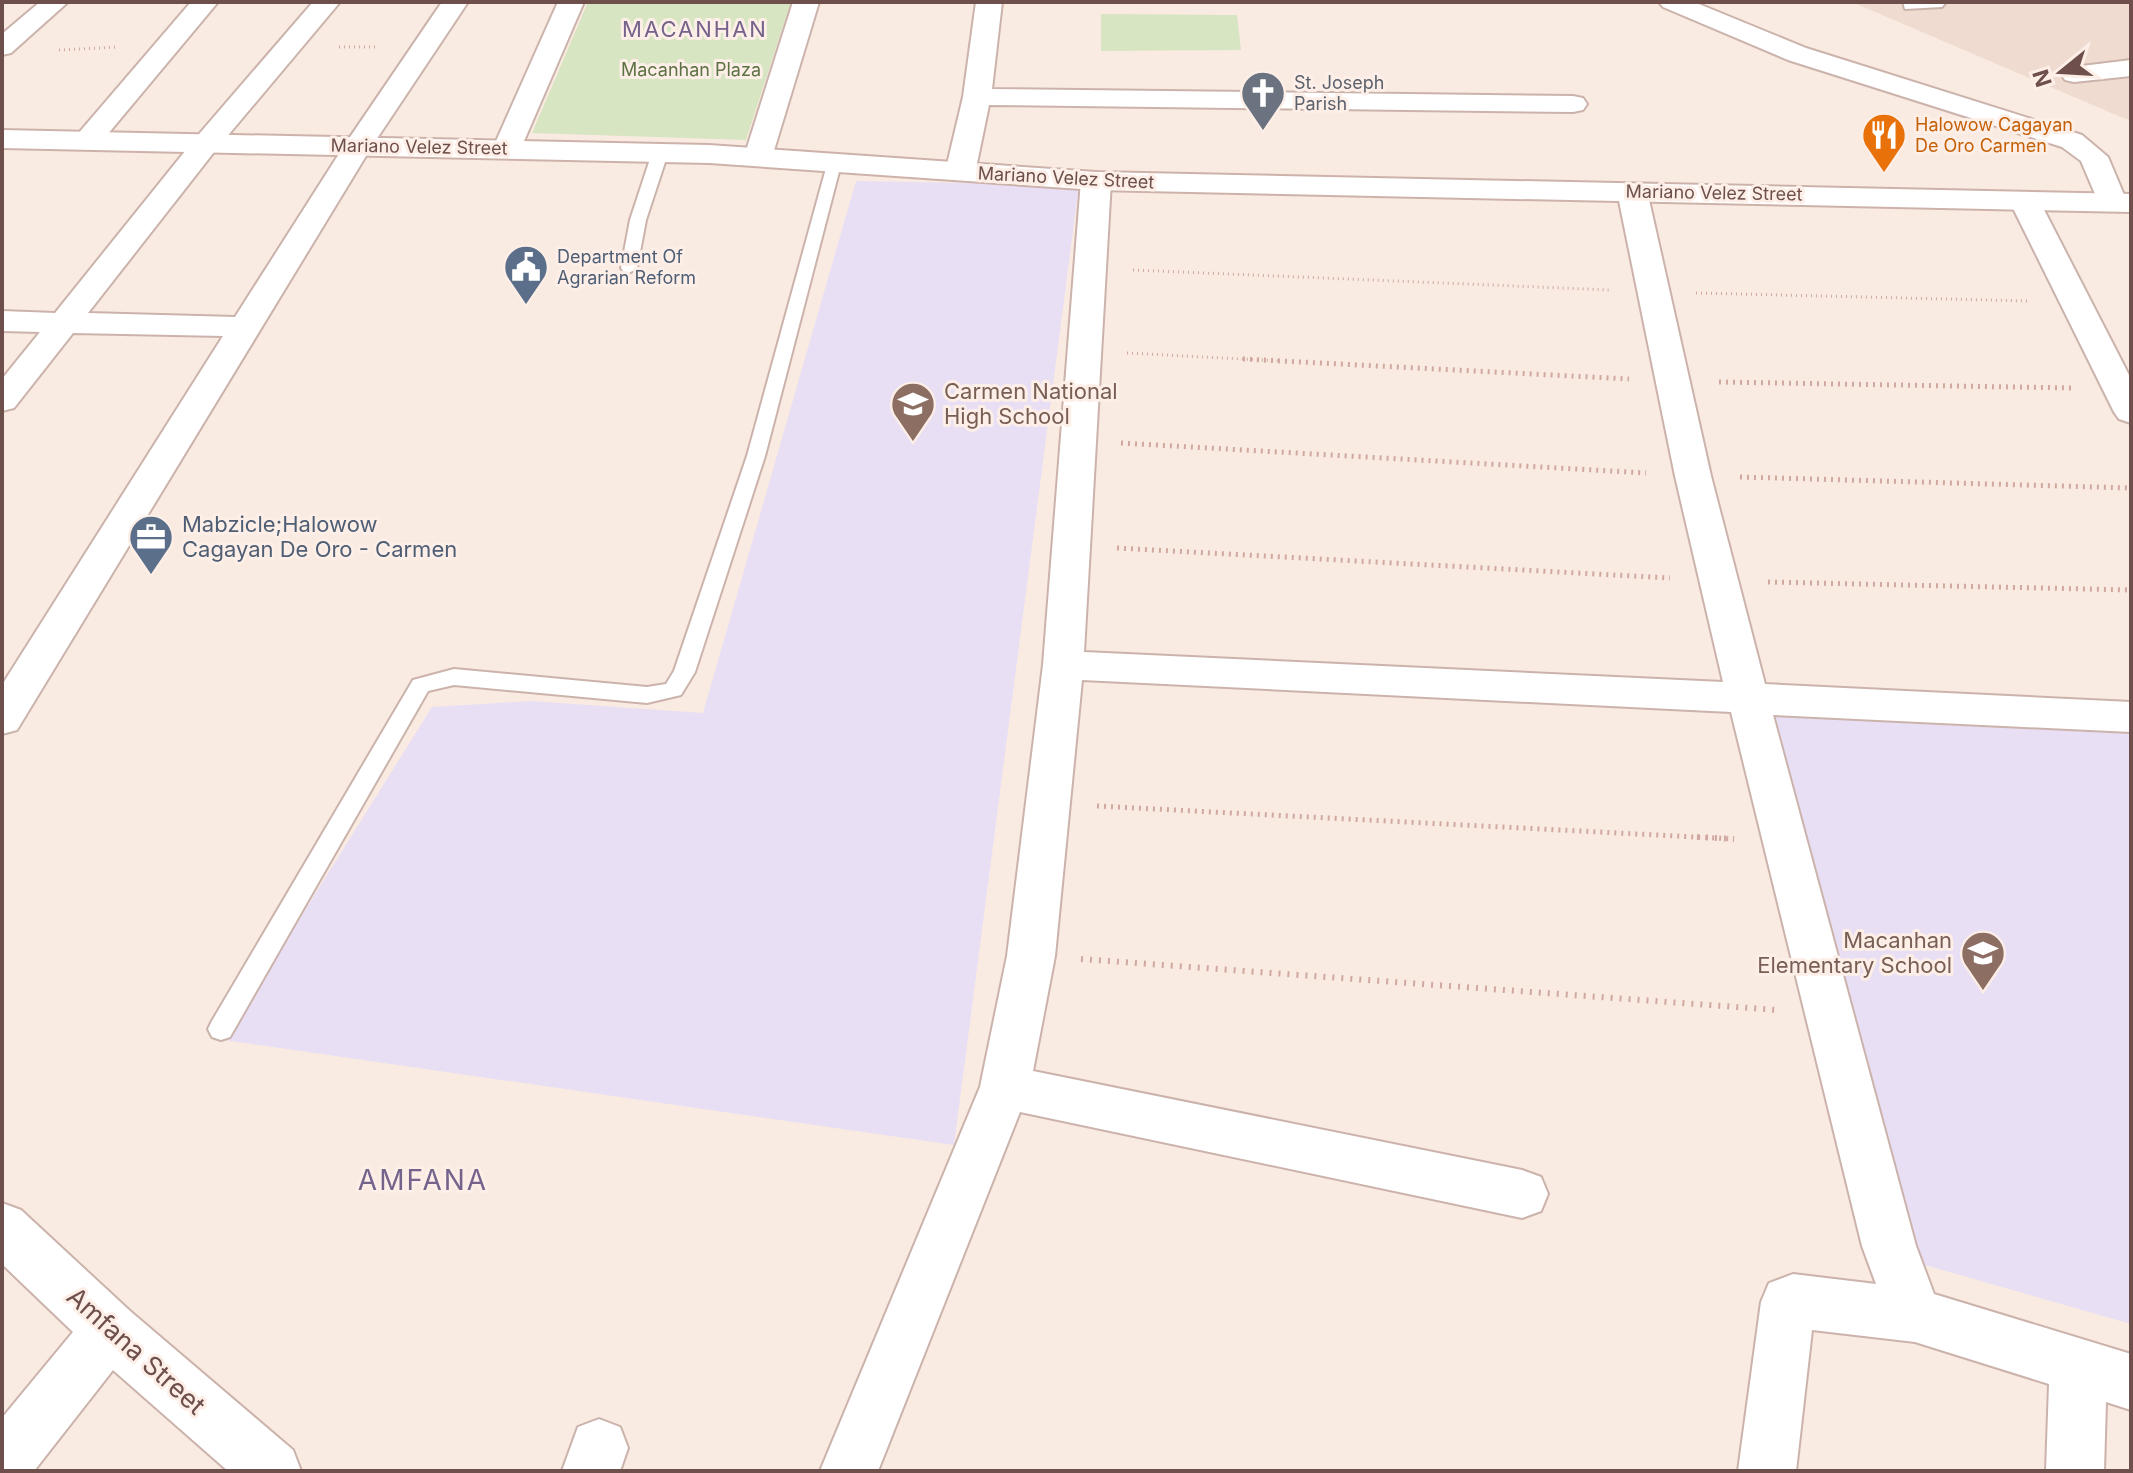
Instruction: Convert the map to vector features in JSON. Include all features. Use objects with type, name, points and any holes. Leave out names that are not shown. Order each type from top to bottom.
[{"type":"street","points":[[87,141],[205,2]]},
{"type":"street","points":[[2,401],[204,146],[327,2]]},
{"type":"street","points":[[5,707],[358,146],[455,2]]},
{"type":"street","points":[[507,148],[571,2]]},
{"type":"street","points":[[758,157],[806,2]]},
{"type":"street","points":[[960,173],[977,97],[989,2]]},
{"type":"street","points":[[1672,2],[1797,54],[2072,141],[2094,157],[2121,203]]},
{"type":"street","points":[[18,8],[52,5]]},
{"type":"street","points":[[2,47],[52,5]]},
{"type":"street","points":[[2074,74],[2131,68]]},
{"type":"street","points":[[977,97],[1573,104]]},
{"type":"street","name":"Mariano Velez Street","points":[[2,139],[204,146],[507,148],[660,153],[1096,181],[2121,203]]},
{"type":"street","points":[[849,1471],[1005,1087],[1031,956],[1045,804],[1063,665],[1082,350],[1096,181]]},
{"type":"street","points":[[1632,191],[1693,476],[1826,1013],[1889,1246],[1915,1315]]},
{"type":"street","points":[[2025,202],[2125,400]]},
{"type":"street","points":[[2,321],[246,327]]},
{"type":"street","points":[[1063,665],[2131,717]]},
{"type":"street","points":[[1005,1087],[1522,1194]]},
{"type":"street","name":"Amfana Street","points":[[2,1228],[110,1330],[272,1471]]},
{"type":"street","points":[[1767,1471],[1788,1302],[1800,1299],[1915,1315],[2131,1382]]},
{"type":"street","points":[[2,1464],[110,1330]]},
{"type":"street","points":[[2075,1471],[2078,1367]]},
{"type":"lane","points":[[629,268],[638,220],[660,153]]},
{"type":"lane","points":[[221,1029],[421,685],[454,677],[647,695],[673,690],[684,672],[756,456],[833,164]]},
{"type":"path","points":[[1089,269],[1653,292],[2077,303]]},
{"type":"path","points":[[1082,350],[1674,382],[2125,400]]},
{"type":"path","points":[[1078,440],[1693,476],[2131,488]]},
{"type":"path","points":[[1071,546],[1720,581],[2131,590]]},
{"type":"path","points":[[1045,804],[1783,841]]},
{"type":"path","points":[[1031,956],[1826,1013]]},
{"type":"shaded area","points":[[1852,2],[2131,2],[2131,120],[2123,118]]},
{"type":"shaded area","name":"Carmen National High School","points":[[856,181],[1079,185],[954,1145],[224,1040],[432,707],[531,701],[703,713]]},
{"type":"shaded area","name":"Macanhan Elementary School","points":[[1769,707],[2131,728],[2131,1324],[1897,1257]]},
{"type":"green space","name":"Macanhan Plaza","points":[[588,2],[791,2],[746,140],[532,133]]},
{"type":"green space","points":[[1101,14],[1237,15],[1241,50],[1101,51]]},
{"type":"place","name":"St. Joseph Parish","points":[[1263,132]]},
{"type":"place","name":"Halowow Cagayan De Oro Carmen","points":[[1884,174]]},
{"type":"place","name":"Department Of Agrarian Reform","points":[[526,306]]},
{"type":"place","name":"Carmen National High School","points":[[913,443]]},
{"type":"place","name":"Mabzicle;Halowow Cagayan De Oro - Carmen","points":[[151,576]]},
{"type":"place","name":"Macanhan Elementary School","points":[[1983,992]]},
{"type":"district","name":"MACANHAN","points":[[695,29]]},
{"type":"district","name":"AMFANA","points":[[423,1180]]}]
